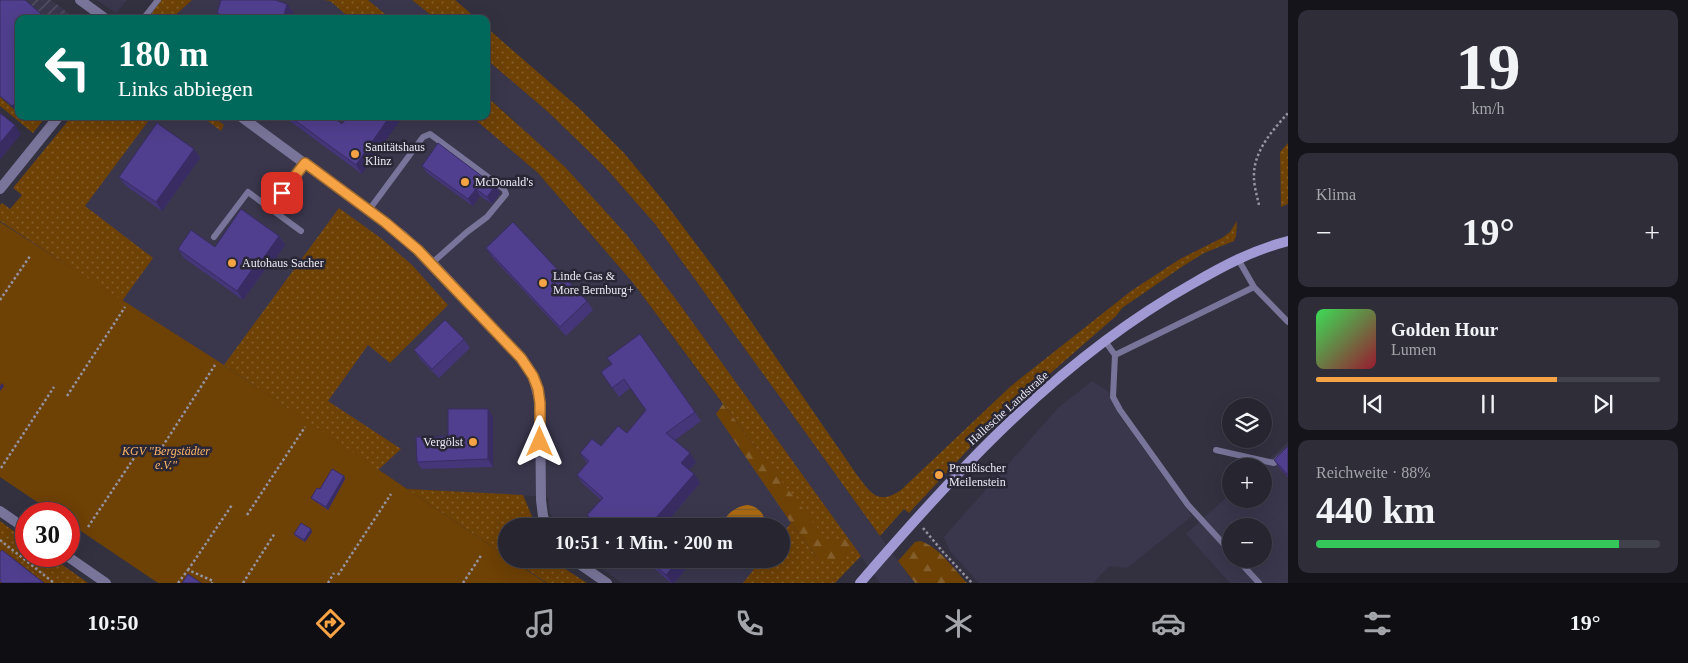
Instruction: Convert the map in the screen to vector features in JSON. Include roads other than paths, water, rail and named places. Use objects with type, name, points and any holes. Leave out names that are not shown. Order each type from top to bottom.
[{"type":"main road","name":"Hallesche Landstraße","points":[[860,583],[907,528],[1000,430],[1105,340],[1182,289],[1238,259],[1288,241]]},
{"type":"street","points":[[80,0],[101,15]]},
{"type":"street","points":[[0,189],[56,120]]},
{"type":"street","points":[[246,120],[402,236],[432,263],[516,352],[533,376],[540,403],[540,500],[544,518]]},
{"type":"street","points":[[0,511],[15,521]]},
{"type":"street","points":[[80,565],[106,583]]},
{"type":"street","points":[[586,568],[608,583]]},
{"type":"lane","points":[[146,15],[158,0]]},
{"type":"lane","points":[[369,210],[423,137],[430,134],[504,189],[506,194],[487,217],[432,263]]},
{"type":"lane","points":[[271,208],[305,163]]},
{"type":"lane","points":[[214,237],[248,192],[301,230]]},
{"type":"lane","points":[[1238,259],[1254,286],[1288,322]]},
{"type":"lane","points":[[1115,355],[1254,286]]},
{"type":"lane","points":[[1105,340],[1115,355],[1113,397],[1120,410],[1188,505],[1222,542]]},
{"type":"lane","points":[[1216,450],[1274,463],[1288,450]]},
{"type":"lane","points":[[1245,568],[1259,583]]},
{"type":"place","name":"Sanitätshaus Klinz","points":[[355,154]]},
{"type":"place","name":"McDonald's","points":[[465,182]]},
{"type":"place","name":"Autohaus Sacher","points":[[232,263]]},
{"type":"place","name":"Linde Gas & More Bernburg+","points":[[543,283]]},
{"type":"place","name":"Vergölst","points":[[473,442]]},
{"type":"place","name":"Preußischer Meilenstein","points":[[939,475]]},
{"type":"park label","name":"KGV \"Bergstädter e.V.\"","points":[[166,458]]}]
